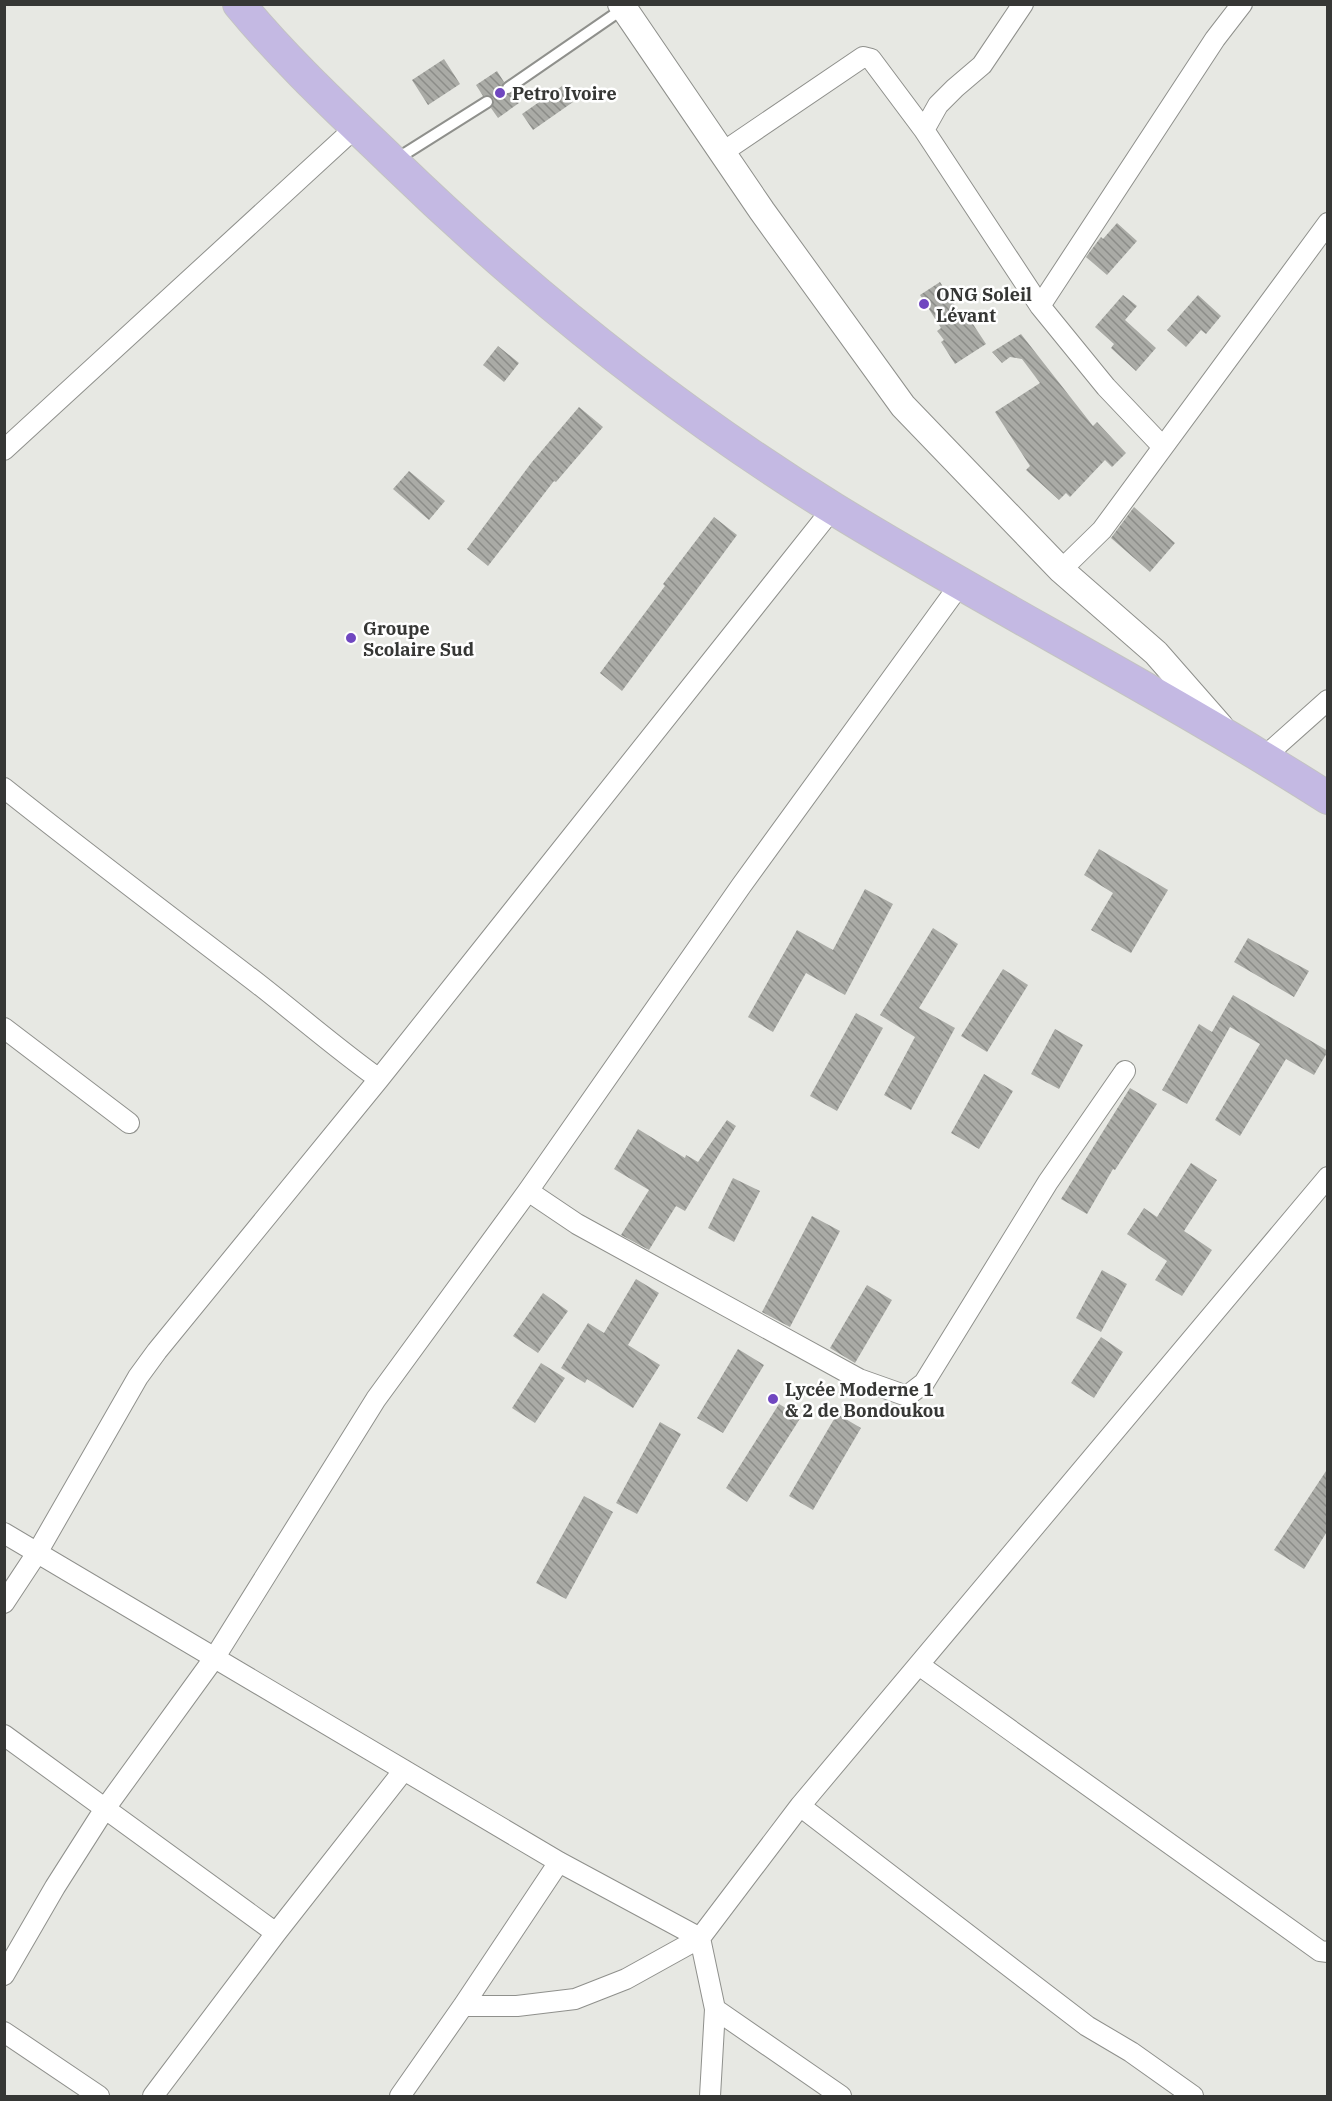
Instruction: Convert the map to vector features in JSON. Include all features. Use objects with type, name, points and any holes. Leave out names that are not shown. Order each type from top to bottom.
[{"type":"main road","points":[[238,4],[356,127],[507,268],[606,348],[708,425],[833,508],[1264,757],[1328,798]]},
{"type":"street","points":[[924,130],[938,105],[982,65],[1023,4]]},
{"type":"street","points":[[1040,306],[1215,39],[1242,4]]},
{"type":"street","points":[[622,6],[813,284],[903,406],[1062,570],[1156,653],[1229,737]]},
{"type":"street","points":[[723,152],[863,57],[871,59],[924,130],[1040,306],[1106,387],[1163,447]]},
{"type":"street","points":[[4,450],[356,127]]},
{"type":"street","points":[[1062,570],[1102,530],[1328,223]]},
{"type":"street","points":[[4,1603],[37,1553],[144,1368],[379,1079],[833,508]]},
{"type":"street","points":[[4,1975],[104,1809],[215,1657],[376,1399],[528,1191],[748,876],[961,583]]},
{"type":"street","points":[[1264,757],[1328,700]]},
{"type":"street","points":[[4,788],[379,1079]]},
{"type":"street","points":[[4,1028],[129,1123]]},
{"type":"street","points":[[528,1191],[577,1224],[859,1379],[907,1396],[924,1383],[1048,1182],[1125,1071]]},
{"type":"street","points":[[463,2006],[517,2006],[575,1999],[626,1978],[700,1938],[800,1806],[1328,1177]]},
{"type":"street","points":[[4,1533],[559,1862],[700,1938],[715,2009],[710,2097]]},
{"type":"street","points":[[919,1665],[1320,1951],[1328,1952]]},
{"type":"street","points":[[4,1735],[276,1933]]},
{"type":"street","points":[[153,2097],[276,1933],[404,1770]]},
{"type":"street","points":[[800,1806],[1087,2026],[1131,2052],[1193,2097]]},
{"type":"street","points":[[400,2097],[559,1862]]},
{"type":"street","points":[[715,2009],[841,2097]]},
{"type":"street","points":[[4,2032],[99,2097]]},
{"type":"lane","points":[[508,88],[622,6]]},
{"type":"lane","points":[[392,162],[487,102]]},
{"type":"building","points":[[444,59],[460,84],[428,105],[412,80]]},
{"type":"building","points":[[497,71],[504,82],[501,88],[502,93],[513,94],[519,103],[498,118],[491,108],[493,98],[483,96],[476,85]]},
{"type":"building","points":[[562,86],[573,102],[533,130],[522,114]]},
{"type":"building","points":[[1117,223],[1137,241],[1107,275],[1086,257],[1101,237],[1103,239]]},
{"type":"building","points":[[940,282],[961,315],[965,312],[986,344],[955,364],[941,342],[944,340],[937,331],[941,328],[920,295]]},
{"type":"building","points":[[1123,295],[1137,306],[1125,320],[1156,348],[1136,371],[1111,348],[1114,344],[1095,327]]},
{"type":"building","points":[[1198,295],[1221,316],[1206,334],[1201,330],[1186,347],[1167,330]]},
{"type":"building","points":[[1021,334],[1093,426],[1097,422],[1126,453],[1112,467],[1105,460],[1070,497],[1066,493],[1059,500],[1026,470],[1030,466],[995,412],[1040,383],[1022,359],[1010,357],[1002,363],[992,352]]},
{"type":"building","points":[[498,346],[519,363],[504,382],[483,365]]},
{"type":"building","points":[[579,407],[603,427],[556,482],[554,481],[488,566],[467,549],[532,462]]},
{"type":"building","points":[[409,471],[445,501],[429,520],[393,489]]},
{"type":"building","points":[[1134,507],[1175,543],[1150,572],[1111,538]]},
{"type":"building","points":[[714,517],[737,535],[622,691],[600,673]]},
{"type":"building","points":[[1099,849],[1168,890],[1131,953],[1091,930],[1113,893],[1084,875]]},
{"type":"building","points":[[865,889],[893,904],[845,995],[806,973],[773,1032],[748,1017],[797,930],[833,950]]},
{"type":"building","points":[[933,928],[958,944],[919,1008],[955,1028],[911,1110],[884,1095],[915,1037],[880,1015]]},
{"type":"building","points":[[1248,938],[1309,971],[1294,997],[1234,962]]},
{"type":"building","points":[[1003,969],[1028,985],[987,1052],[961,1036]]},
{"type":"building","points":[[1233,995],[1328,1051],[1314,1075],[1286,1059],[1240,1136],[1215,1120],[1260,1044],[1230,1027],[1187,1104],[1162,1090],[1199,1024],[1212,1032]]},
{"type":"building","points":[[856,1013],[883,1028],[837,1111],[810,1096]]},
{"type":"building","points":[[1055,1029],[1083,1045],[1059,1089],[1031,1074]]},
{"type":"building","points":[[984,1074],[1013,1091],[979,1149],[951,1133]]},
{"type":"building","points":[[1130,1088],[1157,1104],[1115,1170],[1113,1169],[1087,1214],[1061,1199]]},
{"type":"building","points":[[727,1120],[736,1126],[685,1211],[676,1206],[649,1250],[621,1235],[649,1190],[614,1169],[638,1129],[685,1158],[686,1155],[698,1162]]},
{"type":"building","points":[[1191,1163],[1217,1180],[1184,1231],[1212,1250],[1182,1296],[1155,1280],[1167,1261],[1127,1234],[1144,1208],[1157,1217]]},
{"type":"building","points":[[733,1178],[760,1191],[734,1242],[708,1228]]},
{"type":"building","points":[[812,1216],[840,1231],[790,1327],[762,1312]]},
{"type":"building","points":[[1102,1270],[1127,1284],[1101,1332],[1076,1318]]},
{"type":"building","points":[[636,1279],[659,1293],[628,1345],[660,1365],[633,1408],[587,1379],[585,1383],[561,1368],[588,1323],[604,1333]]},
{"type":"building","points":[[867,1285],[892,1300],[855,1363],[830,1348]]},
{"type":"building","points":[[543,1293],[568,1311],[538,1353],[513,1336]]},
{"type":"building","points":[[1101,1337],[1123,1352],[1094,1398],[1071,1383]]},
{"type":"building","points":[[738,1349],[764,1365],[723,1433],[697,1418]]},
{"type":"building","points":[[541,1363],[565,1378],[535,1423],[512,1408]]},
{"type":"building","points":[[779,1404],[801,1417],[747,1502],[726,1488]]},
{"type":"building","points":[[837,1414],[861,1428],[813,1510],[789,1496]]},
{"type":"building","points":[[660,1422],[681,1434],[637,1514],[616,1503]]},
{"type":"building","points":[[1328,1468],[1328,1530],[1304,1569],[1274,1550]]},
{"type":"building","points":[[584,1496],[613,1512],[566,1599],[536,1583]]},
{"type":"place","name":"Petro Ivoire","points":[[500,93]]},
{"type":"place","name":"ONG Soleil Lévant","points":[[924,304]]},
{"type":"place","name":"Groupe Scolaire Sud","points":[[351,638]]},
{"type":"place","name":"Lycée Moderne 1 & 2 de Bondoukou","points":[[773,1399]]}]
